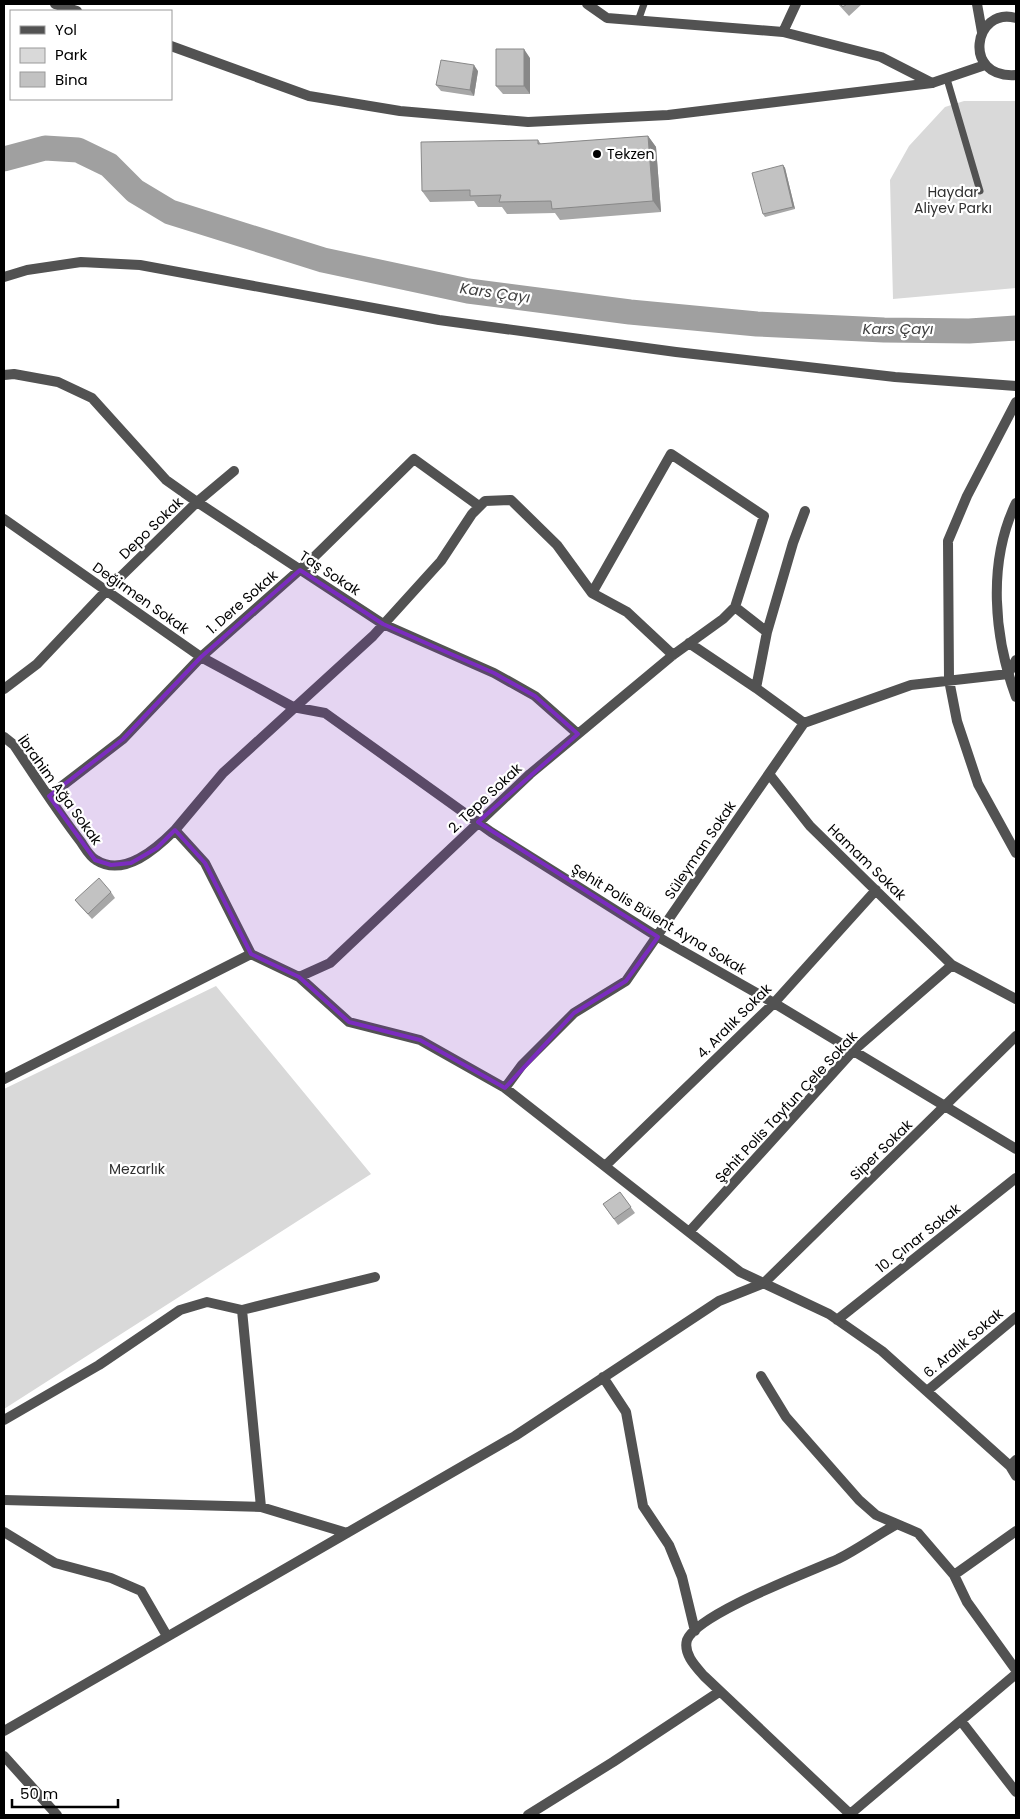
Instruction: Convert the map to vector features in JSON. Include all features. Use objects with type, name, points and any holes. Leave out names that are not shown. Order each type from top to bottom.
[{"type":"street","points":[[55,4],[74,10]]},
{"type":"street","points":[[587,4],[607,18],[783,32],[881,57],[932,82]]},
{"type":"street","points":[[783,32],[796,4]]},
{"type":"street","points":[[977,4],[982,32],[979,43],[980,55],[985,65],[994,72],[1005,76],[1016,75]]},
{"type":"street","points":[[982,32],[990,23],[1000,18],[1016,18]]},
{"type":"street","points":[[172,46],[309,96],[400,111],[528,122],[668,115],[932,82],[985,65]]},
{"type":"street","points":[[4,277],[27,270],[81,262],[140,265],[439,320],[637,347],[895,378],[1016,386]]},
{"type":"street","name":"Taş Sokak","points":[[4,375],[14,374],[58,382],[92,398],[166,480],[197,502],[384,624],[510,682],[536,696],[578,734]]},
{"type":"street","points":[[1016,402],[967,496],[948,540],[948,680],[957,721],[978,784],[1016,853]]},
{"type":"street","points":[[592,593],[671,454],[764,516],[734,607],[767,632]]},
{"type":"street","name":"1. Dere Sokak","points":[[49,796],[123,739],[201,656],[300,570],[414,459],[479,506]]},
{"type":"street","name":"Depo Sokak","points":[[4,689],[38,664],[106,591],[197,502],[234,471]]},
{"type":"street","points":[[479,506],[485,501],[511,500],[557,546],[592,593],[627,612],[673,655]]},
{"type":"street","points":[[1016,503],[1011,513],[999,562],[997,625],[1008,674],[1016,698]]},
{"type":"street","name":"İbrahim Ağa Sokak","points":[[4,737],[14,745],[95,860],[111,865],[131,863],[157,848],[175,830],[223,773],[260,741],[293,707],[384,624],[441,561],[479,506]]},
{"type":"street","points":[[756,688],[767,632],[792,543],[806,511]]},
{"type":"street","name":"Değirmen Sokak","points":[[4,519],[201,656],[293,707]]},
{"type":"street","name":"2. Tepe Sokak","points":[[299,977],[330,963],[530,774],[673,655],[723,619],[734,607]]},
{"type":"street","points":[[689,643],[804,723],[911,685],[1008,674]]},
{"type":"street","points":[[1008,674],[1016,660]]},
{"type":"street","name":"Şehit Polis Bülent Ayna Sokak","points":[[293,707],[325,713],[478,822],[658,937],[774,1003],[1016,1149]]},
{"type":"street","name":"Süleyman Sokak","points":[[505,1088],[522,1065],[574,1013],[626,981],[804,723]]},
{"type":"street","name":"Hamam Sokak","points":[[770,774],[810,826],[952,965],[1016,999]]},
{"type":"street","points":[[175,830],[205,863],[251,954],[299,977],[349,1022],[420,1040],[505,1088],[740,1272],[837,1320],[882,1351],[1013,1463],[1016,1476]]},
{"type":"street","name":"4. Aralık Sokak","points":[[605,1166],[774,1003],[876,890]]},
{"type":"street","points":[[4,1079],[251,954]]},
{"type":"street","name":"Şehit Polis Tayfun Çele Sokak","points":[[689,1232],[853,1051],[952,965]]},
{"type":"street","name":"Siper Sokak","points":[[764,1283],[1016,1036]]},
{"type":"street","name":"10. Çınar Sokak","points":[[837,1320],[1016,1178]]},
{"type":"street","points":[[4,1420],[99,1366],[180,1310],[207,1302],[242,1310],[375,1277]]},
{"type":"street","points":[[4,1731],[515,1436],[719,1301],[764,1283]]},
{"type":"street","points":[[242,1310],[261,1508]]},
{"type":"street","name":"6. Aralık Sokak","points":[[927,1391],[1016,1317]]},
{"type":"street","points":[[761,1376],[786,1416],[859,1500],[876,1515],[918,1533],[954,1575],[967,1602],[1016,1670]]},
{"type":"street","points":[[603,1377],[626,1412],[643,1506],[669,1545],[682,1577],[695,1631]]},
{"type":"street","points":[[4,1500],[261,1508],[347,1533]]},
{"type":"street","points":[[897,1524],[839,1558],[725,1610],[695,1631],[688,1638],[686,1648],[695,1666],[719,1692],[850,1815],[1016,1674]]},
{"type":"street","points":[[4,1532],[55,1563],[111,1578],[141,1591],[167,1636]]},
{"type":"street","points":[[954,1575],[1016,1532]]},
{"type":"street","points":[[528,1815],[614,1762],[719,1692]]},
{"type":"street","points":[[961,1721],[1016,1792]]},
{"type":"street","points":[[4,1756],[57,1815]]},
{"type":"lane","points":[[638,21],[644,4]]},
{"type":"lane","points":[[946,78],[980,191]]},
{"type":"highlighted area","points":[[300,570],[383,624],[494,673],[535,696],[578,734],[478,822],[658,937],[626,981],[574,1013],[505,1088],[420,1040],[349,1022],[299,977],[251,954],[205,863],[175,830],[157,848],[131,863],[111,865],[95,860],[49,796],[123,739],[201,657]]},
{"type":"green space","name":"Haydar Aliyev Parkı","points":[[964,101],[1016,101],[1016,288],[893,299],[890,180],[909,146],[945,107]]},
{"type":"green space","name":"Mezarlık","points":[[216,986],[371,1174],[4,1409],[4,1089]]},
{"type":"building","points":[[496,49],[524,49],[524,86],[496,86]]},
{"type":"building","points":[[441,60],[474,65],[470,90],[436,85]]},
{"type":"building","points":[[648,136],[653,201],[552,209],[551,201],[499,202],[501,195],[470,196],[470,190],[422,191],[421,142],[538,140],[538,144]]},
{"type":"building","points":[[783,165],[793,207],[763,214],[752,173]]},
{"type":"building","points":[[99,878],[111,892],[88,914],[75,900]]},
{"type":"building","points":[[620,1192],[631,1207],[614,1219],[603,1204]]},
{"type":"waterway","name":"Kars Çayı","points":[[4,159],[45,148],[78,150],[109,165],[135,191],[170,212],[323,260],[468,291],[630,312],[757,324],[884,330],[969,331],[1016,328]]},
{"type":"place","name":"Tekzen","points":[[597,154]]}]
